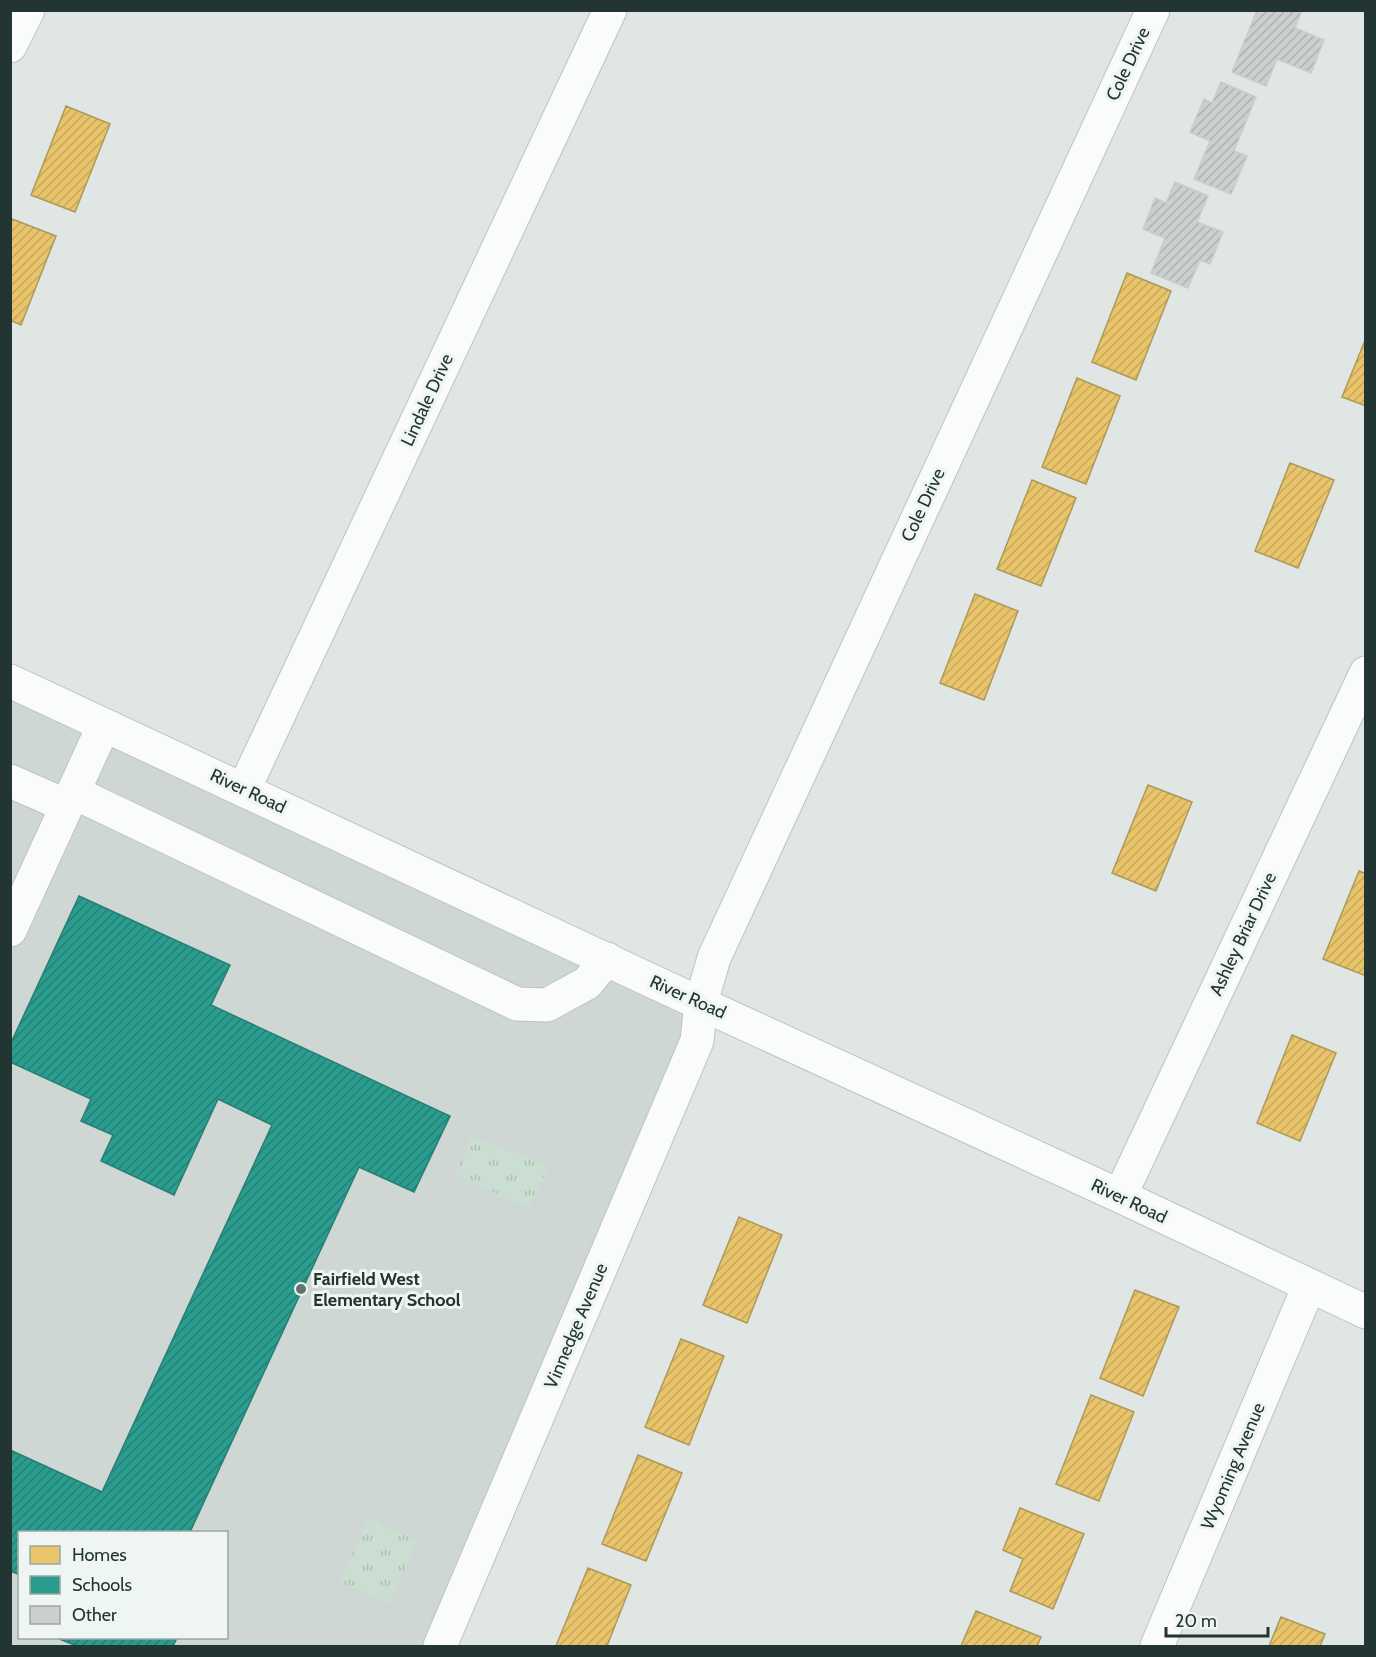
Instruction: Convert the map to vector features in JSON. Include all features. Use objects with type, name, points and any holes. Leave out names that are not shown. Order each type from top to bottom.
[{"type":"street","points":[[10,46],[28,10]]},
{"type":"street","name":"Lindale Drive","points":[[244,789],[610,10]]},
{"type":"street","name":"Cole Drive","points":[[701,1003],[714,958],[1153,10]]},
{"type":"street","name":"Ashley Briar Drive","points":[[1119,1196],[1365,672]]},
{"type":"street","name":"River Road","points":[[10,681],[1365,1312]]},
{"type":"street","points":[[10,930],[104,725]]},
{"type":"street","points":[[10,781],[70,799],[517,1004],[547,1005],[587,983],[607,959]]},
{"type":"street","name":"Vinnedge Avenue","points":[[440,1647],[697,1041],[701,1003]]},
{"type":"street","name":"Wyoming Avenue","points":[[1157,1647],[1309,1286]]},
{"type":"shaded area","name":"Fairfield West Elementary School","points":[[10,681],[701,1003],[440,1646],[11,1646]]},
{"type":"green space","points":[[472,1137],[549,1166],[528,1208],[455,1174]]},
{"type":"green space","points":[[368,1519],[417,1540],[390,1603],[340,1582]]},
{"type":"building: Homes","points":[[66,106],[110,124],[75,212],[31,195]]},
{"type":"building: Homes","points":[[12,219],[56,236],[21,325],[10,320],[10,222]]},
{"type":"building: Homes","points":[[1127,273],[1171,291],[1136,380],[1092,362]]},
{"type":"building: Homes","points":[[1366,338],[1366,406],[1342,397]]},
{"type":"building: Homes","points":[[1077,378],[1120,396],[1086,484],[1042,467]]},
{"type":"building: Homes","points":[[1290,463],[1334,480],[1298,568],[1255,551]]},
{"type":"building: Homes","points":[[1032,480],[1076,498],[1041,586],[997,569]]},
{"type":"building: Homes","points":[[975,594],[1018,611],[984,700],[940,683]]},
{"type":"building: Homes","points":[[1148,785],[1192,802],[1156,891],[1112,873]]},
{"type":"building: Homes","points":[[1359,871],[1366,874],[1366,976],[1323,959]]},
{"type":"building: Homes","points":[[1292,1035],[1336,1053],[1300,1141],[1257,1123]]},
{"type":"building: Homes","points":[[739,1217],[782,1235],[747,1323],[703,1305]]},
{"type":"building: Homes","points":[[1135,1290],[1179,1307],[1143,1396],[1100,1378]]},
{"type":"building: Homes","points":[[681,1339],[724,1356],[689,1445],[645,1427]]},
{"type":"building: Homes","points":[[1091,1395],[1134,1412],[1099,1501],[1056,1484]]},
{"type":"building: Homes","points":[[638,1455],[682,1473],[646,1561],[602,1544]]},
{"type":"building: Homes","points":[[1020,1508],[1084,1534],[1053,1609],[1010,1591],[1023,1559],[1003,1550]]},
{"type":"building: Homes","points":[[588,1568],[631,1585],[607,1646],[556,1646]]},
{"type":"building: Homes","points":[[976,1611],[1041,1637],[1037,1646],[961,1646]]},
{"type":"building: Homes","points":[[1281,1617],[1325,1634],[1320,1646],[1269,1646]]},
{"type":"building: Schools","name":"Fairfield West Elementary School","points":[[79,896],[230,965],[211,1005],[450,1116],[414,1192],[359,1167],[190,1531],[18,1531],[18,1574],[10,1571],[10,1450],[102,1492],[272,1125],[218,1099],[174,1195],[101,1161],[113,1135],[81,1121],[91,1099],[10,1062],[10,1045]]},
{"type":"building: Schools","points":[[60,1639],[176,1639],[173,1646],[77,1646]]},
{"type":"building: Other","points":[[1257,10],[1302,10],[1295,28],[1324,40],[1311,73],[1277,59],[1266,86],[1232,72]]},
{"type":"building: Other","points":[[1221,82],[1256,97],[1234,151],[1247,156],[1231,194],[1194,179],[1210,141],[1190,132],[1204,99],[1212,103]]},
{"type":"building: Other","points":[[1175,182],[1208,196],[1197,222],[1223,232],[1210,264],[1200,260],[1188,288],[1151,273],[1165,238],[1143,229],[1155,198],[1166,203]]},
{"type":"place","name":"Fairfield West Elementary School","points":[[301,1289]]}]
